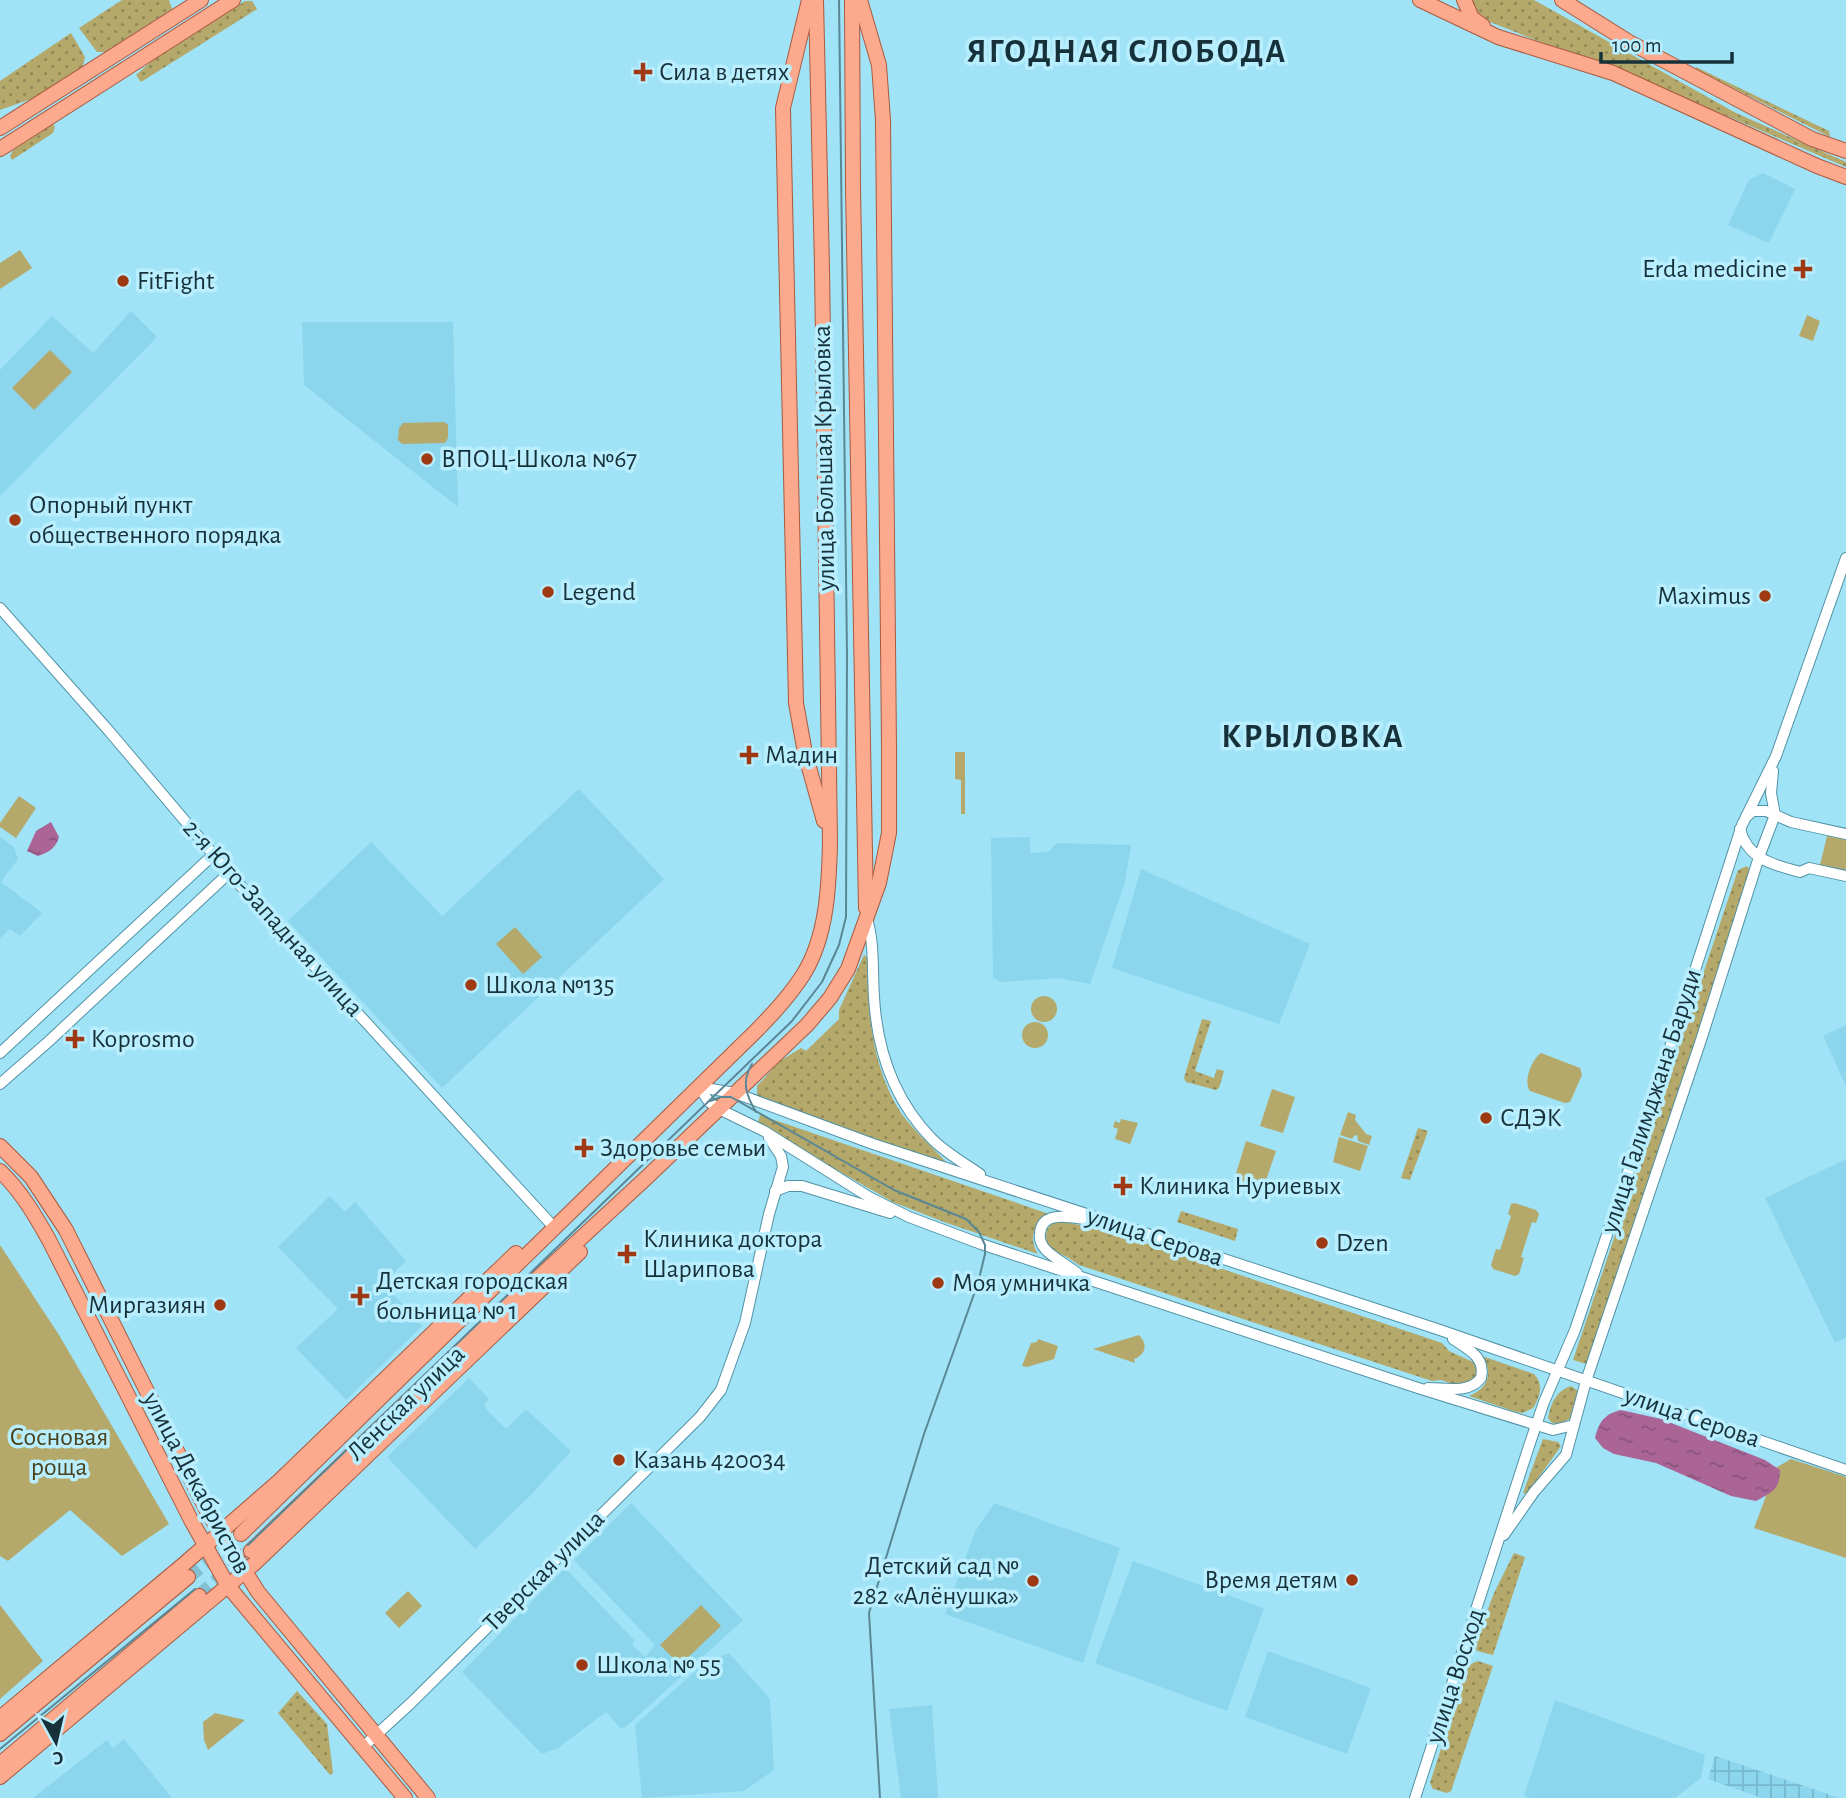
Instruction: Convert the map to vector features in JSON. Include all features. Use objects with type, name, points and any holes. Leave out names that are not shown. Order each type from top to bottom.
[{"type":"main road","points":[[0,128],[201,0]]},
{"type":"main road","points":[[0,149],[233,0]]},
{"type":"main road","points":[[809,0],[783,108],[796,703],[805,753],[830,843]]},
{"type":"main road","name":"улица Большая Крыловка","points":[[816,0],[830,843],[829,881],[824,916]]},
{"type":"main road","name":"улица Большая Крыловка","points":[[852,0],[853,215],[866,916]]},
{"type":"main road","name":"Ленская улица","points":[[251,1551],[807,1025],[830,998],[848,969],[879,883],[888,834],[889,650],[882,95],[876,50],[860,0]]},
{"type":"main road","points":[[1420,0],[1498,37],[1613,74],[1846,177]]},
{"type":"main road","points":[[1464,0],[1472,18],[1498,37]]},
{"type":"main road","points":[[1562,0],[1629,42],[1812,139],[1846,151]]},
{"type":"main road","name":"Ленская улица","points":[[241,1534],[781,1006],[804,974],[813,956],[824,916]]},
{"type":"main road","name":"улица Декабристов","points":[[0,1146],[31,1177],[66,1230],[219,1533],[243,1572],[428,1798]]},
{"type":"main road","name":"улица Декабристов","points":[[0,1171],[31,1208],[49,1240],[228,1586],[405,1798]]},
{"type":"main road","points":[[0,1777],[228,1586],[336,1487],[579,1253],[644,1180]]},
{"type":"main road","points":[[0,1718],[205,1546],[350,1414],[493,1274],[551,1224],[570,1212]]},
{"type":"main road","points":[[0,1734],[188,1577]]},
{"type":"main road","points":[[0,1764],[199,1595]]},
{"type":"street","points":[[1775,815],[1771,793],[1776,756],[1846,558]]},
{"type":"street","name":"2-я Юго-Западная улица","points":[[0,608],[229,873],[551,1224]]},
{"type":"street","name":"улица Галимджана Баруди","points":[[1558,1371],[1575,1330],[1742,824],[1776,756]]},
{"type":"street","points":[[1846,834],[1791,822],[1758,810],[1742,824],[1744,840],[1766,863],[1800,872],[1809,868],[1846,876]]},
{"type":"street","name":"улица Галимджана Баруди","points":[[1586,1381],[1775,815]]},
{"type":"street","points":[[0,1053],[213,855]]},
{"type":"street","points":[[0,1084],[229,873]]},
{"type":"street","points":[[866,916],[872,937],[874,998],[880,1044],[897,1091],[910,1113],[932,1139],[991,1182]]},
{"type":"street","points":[[123,939],[140,956]]},
{"type":"street","points":[[699,1087],[709,1102],[719,1109],[767,1134],[869,1197],[909,1217]]},
{"type":"street","name":"улица Серова","points":[[699,1087],[735,1093],[873,1144],[1437,1329],[1846,1469]]},
{"type":"street","points":[[767,1134],[783,1167],[775,1191]]},
{"type":"street","points":[[775,1191],[788,1186],[802,1186],[909,1217],[1080,1276],[1536,1425],[1553,1430],[1574,1425]]},
{"type":"street","name":"Тверская улица","points":[[363,1747],[419,1696],[695,1423],[721,1390],[745,1323],[775,1191]]},
{"type":"street","points":[[1080,1276],[1064,1261],[1047,1252],[1042,1245],[1041,1228],[1047,1220],[1056,1217],[1100,1220]]},
{"type":"street","points":[[1418,1388],[1464,1389],[1471,1387],[1481,1378],[1482,1366],[1476,1354],[1437,1329]]},
{"type":"street","name":"улица Восход","points":[[1415,1798],[1536,1425],[1558,1371]]},
{"type":"street","name":"улица Восход","points":[[1494,1553],[1534,1492],[1566,1455],[1586,1381]]},
{"type":"shaded area","points":[[1763,173],[1795,189],[1769,243],[1728,225],[1749,180]]},
{"type":"shaded area","points":[[131,311],[157,337],[0,496],[0,370],[52,316],[93,353]]},
{"type":"shaded area","name":"ВПОЦ-Школа №67","points":[[302,322],[453,322],[458,507],[304,385]]},
{"type":"shaded area","points":[[579,789],[664,879],[442,1088],[288,921],[371,842],[442,916]]},
{"type":"shaded area","points":[[0,837],[14,847],[18,859],[1,882],[42,913],[20,936],[10,929],[0,938]]},
{"type":"shaded area","points":[[1030,837],[1030,853],[1048,852],[1057,843],[1131,845],[1125,882],[1090,984],[1059,978],[1001,982],[993,978],[991,838]]},
{"type":"shaded area","points":[[1141,869],[1310,944],[1279,1024],[1112,968]]},
{"type":"shaded area","points":[[1846,1025],[1846,1086],[1823,1036]]},
{"type":"shaded area","points":[[1846,1159],[1846,1338],[1835,1343],[1765,1198]]},
{"type":"shaded area","name":"Детская городская больница № 1","points":[[330,1196],[345,1212],[355,1202],[406,1261],[383,1283],[422,1326],[346,1400],[296,1348],[338,1309],[278,1247]]},
{"type":"shaded area","points":[[469,1378],[489,1399],[484,1404],[487,1410],[506,1429],[526,1409],[571,1451],[530,1496],[475,1549],[387,1457]]},
{"type":"shaded area","name":"Школа № 55","points":[[631,1503],[743,1620],[628,1725],[621,1729],[606,1712],[558,1748],[542,1754],[462,1672],[565,1568],[635,1641],[632,1645],[645,1657],[655,1645],[574,1560]]},
{"type":"shaded area","name":"Детский сад № 282 «Алёнушка»","points":[[994,1503],[1120,1548],[1083,1663],[945,1614],[975,1532]]},
{"type":"shaded area","points":[[1133,1561],[1264,1608],[1227,1711],[1095,1663]]},
{"type":"shaded area","points":[[1268,1651],[1371,1688],[1347,1754],[1245,1717]]},
{"type":"shaded area","points":[[729,1653],[770,1699],[774,1770],[744,1791],[642,1798],[635,1725],[707,1661]]},
{"type":"shaded area","points":[[1555,1700],[1705,1755],[1701,1778],[1675,1798],[1524,1796]]},
{"type":"shaded area","points":[[932,1705],[938,1798],[901,1798],[889,1709]]},
{"type":"shaded area","points":[[124,1739],[172,1798],[33,1798],[107,1740],[113,1748]]},
{"type":"shaded area","points":[[1715,1756],[1840,1798],[1762,1798],[1708,1779]]},
{"type":"green space","points":[[122,0],[169,0],[172,9],[105,52],[97,52],[79,28]]},
{"type":"green space","points":[[1470,0],[1534,0],[1736,113],[1846,162],[1846,167],[1732,118],[1490,22],[1474,12]]},
{"type":"green space","points":[[245,1],[252,1],[257,9],[141,82],[136,75],[155,58]]},
{"type":"green space","points":[[71,33],[85,57],[83,66],[34,98],[0,110],[0,81]]},
{"type":"green space","points":[[1696,67],[1829,131],[1830,137],[1695,69]]},
{"type":"green space","points":[[53,124],[53,133],[12,160],[10,156],[13,150]]},
{"type":"green space","points":[[20,250],[32,268],[0,289],[0,263]]},
{"type":"green space","points":[[1807,315],[1820,321],[1813,341],[1799,336]]},
{"type":"green space","points":[[50,350],[72,372],[34,410],[12,388]]},
{"type":"green space","points":[[444,422],[448,425],[448,438],[445,443],[402,444],[398,440],[399,428],[403,423]]},
{"type":"green space","points":[[955,752],[965,752],[965,814],[961,814],[961,780],[955,779]]},
{"type":"green space","points":[[19,796],[36,808],[16,838],[0,827],[0,823]]},
{"type":"green space","points":[[1827,836],[1846,839],[1846,871],[1820,865]]},
{"type":"green space","points":[[1747,866],[1752,874],[1586,1364],[1573,1360],[1738,870]]},
{"type":"green space","points":[[515,927],[542,957],[523,974],[496,944]]},
{"type":"green space","points":[[864,955],[867,957],[873,1038],[883,1076],[901,1113],[948,1164],[757,1097],[757,1086],[780,1061],[801,1048],[806,1051],[839,1019],[839,1010]]},
{"type":"green space","points":[[1044,996],[1053,1000],[1057,1009],[1053,1018],[1044,1022],[1035,1018],[1031,1009],[1035,1000]]},
{"type":"green space","points":[[1202,1019],[1211,1021],[1195,1071],[1214,1078],[1217,1069],[1224,1071],[1216,1090],[1186,1082],[1184,1078]]},
{"type":"green space","points":[[1035,1022],[1044,1026],[1048,1035],[1044,1044],[1035,1048],[1026,1044],[1022,1035],[1026,1026]]},
{"type":"green space","points":[[1541,1053],[1580,1068],[1582,1075],[1570,1102],[1565,1103],[1530,1091],[1527,1082],[1529,1071]]},
{"type":"green space","points":[[1272,1089],[1295,1097],[1283,1133],[1260,1126]]},
{"type":"green space","points":[[1348,1112],[1356,1115],[1355,1120],[1366,1134],[1372,1136],[1369,1145],[1358,1141],[1357,1135],[1352,1139],[1340,1135]]},
{"type":"green space","points":[[760,1115],[1052,1215],[1034,1231],[1033,1241],[1038,1254],[893,1202],[761,1127],[758,1122]]},
{"type":"green space","points":[[1121,1119],[1138,1123],[1130,1144],[1115,1139],[1118,1129],[1113,1127],[1115,1121],[1120,1123]]},
{"type":"green space","points":[[1418,1128],[1428,1131],[1410,1180],[1401,1178]]},
{"type":"green space","points":[[1339,1137],[1368,1146],[1360,1171],[1333,1162]]},
{"type":"green space","points":[[1246,1141],[1276,1151],[1263,1189],[1237,1181],[1235,1177]]},
{"type":"green space","points":[[1511,1204],[1536,1210],[1539,1214],[1536,1223],[1532,1222],[1521,1257],[1524,1258],[1519,1274],[1515,1276],[1493,1269],[1491,1265],[1496,1249],[1500,1250],[1511,1216],[1508,1214]]},
{"type":"green space","points":[[1181,1211],[1238,1229],[1235,1241],[1177,1222]]},
{"type":"green space","points":[[1055,1221],[1092,1225],[1442,1343],[1449,1351],[1473,1362],[1477,1370],[1476,1379],[1461,1387],[1441,1380],[1432,1381],[1079,1265],[1045,1243],[1047,1229]]},
{"type":"green space","name":"Сосновая роща","points":[[0,1245],[59,1335],[169,1524],[122,1556],[70,1510],[8,1561],[0,1556]]},
{"type":"green space","points":[[1139,1335],[1144,1342],[1144,1349],[1141,1355],[1134,1359],[1135,1363],[1093,1349]]},
{"type":"green space","points":[[1038,1339],[1058,1346],[1054,1359],[1022,1366],[1031,1343],[1037,1342]]},
{"type":"green space","points":[[1482,1356],[1534,1374],[1540,1391],[1533,1408],[1523,1413],[1516,1412],[1469,1396],[1481,1389],[1487,1379],[1488,1368]]},
{"type":"green space","points":[[1571,1386],[1578,1391],[1571,1418],[1560,1424],[1552,1423],[1548,1418],[1553,1403],[1558,1394]]},
{"type":"green space","points":[[1543,1439],[1558,1442],[1561,1446],[1527,1494],[1523,1493]]},
{"type":"green space","points":[[1791,1459],[1846,1477],[1846,1558],[1754,1528],[1777,1467]]},
{"type":"green space","points":[[1514,1553],[1525,1557],[1493,1655],[1477,1651],[1474,1646],[1494,1593]]},
{"type":"green space","points":[[408,1591],[422,1606],[399,1628],[385,1613]]},
{"type":"green space","points":[[0,1605],[43,1661],[0,1699]]},
{"type":"green space","points":[[701,1605],[721,1626],[680,1665],[660,1645]]},
{"type":"green space","points":[[1478,1661],[1493,1666],[1451,1791],[1447,1793],[1433,1789],[1430,1783],[1468,1665]]},
{"type":"green space","points":[[297,1691],[327,1724],[333,1773],[330,1775],[278,1713]]},
{"type":"green space","points":[[215,1713],[245,1720],[208,1750],[204,1740],[203,1722]]},
{"type":"water","points":[[51,822],[59,837],[54,847],[38,856],[27,851],[36,831]]},
{"type":"water","points":[[1621,1410],[1661,1419],[1765,1460],[1780,1470],[1777,1486],[1771,1493],[1756,1501],[1731,1496],[1656,1463],[1614,1454],[1603,1448],[1595,1438],[1603,1420]]},
{"type":"tunnel","points":[[188,1577],[241,1534]]},
{"type":"tunnel","points":[[199,1596],[251,1551]]},
{"type":"tram line","points":[[248,1545],[792,1021],[822,982],[839,945],[846,917],[847,655],[839,0]]},
{"type":"tram line","points":[[752,1064],[746,1088],[756,1112]]},
{"type":"tram line","points":[[710,1101],[731,1097],[894,1190],[966,1219],[979,1232],[985,1245],[978,1283],[924,1434],[869,1613],[880,1798]]},
{"type":"tram line","points":[[0,1749],[195,1589]]},
{"type":"place","name":"Сила в детях","points":[[643,72]]},
{"type":"place","name":"Erda medicine","points":[[1803,269]]},
{"type":"place","name":"FitFight","points":[[123,281]]},
{"type":"place","name":"ВПОЦ-Школа №67","points":[[427,459]]},
{"type":"place","name":"Опорный пункт общественного порядка","points":[[15,520]]},
{"type":"place","name":"Legend","points":[[548,592]]},
{"type":"place","name":"Maximus","points":[[1765,596]]},
{"type":"place","name":"Мадин","points":[[749,755]]},
{"type":"place","name":"Школа №135","points":[[471,985]]},
{"type":"place","name":"Koprosmo","points":[[75,1039]]},
{"type":"place","name":"СДЭК","points":[[1486,1118]]},
{"type":"place","name":"Здоровье семьи","points":[[584,1148]]},
{"type":"place","name":"Клиника Нуриевых","points":[[1123,1186]]},
{"type":"place","name":"Dzen","points":[[1322,1243]]},
{"type":"place","name":"Клиника доктора Шарипова","points":[[627,1254]]},
{"type":"place","name":"Моя умничка","points":[[938,1283]]},
{"type":"place","name":"Детская городская больница № 1","points":[[360,1296]]},
{"type":"place","name":"Миргазиян","points":[[220,1305]]},
{"type":"place","name":"Казань 420034","points":[[619,1460]]},
{"type":"place","name":"Время детям","points":[[1352,1580]]},
{"type":"place","name":"Детский сад № 282 «Алёнушка»","points":[[1033,1581]]},
{"type":"place","name":"Школа № 55","points":[[582,1665]]},
{"type":"district","name":"ЯГОДНАЯ СЛОБОДА","points":[[1127,52]]},
{"type":"district","name":"КРЫЛОВКА","points":[[1313,737]]}]
